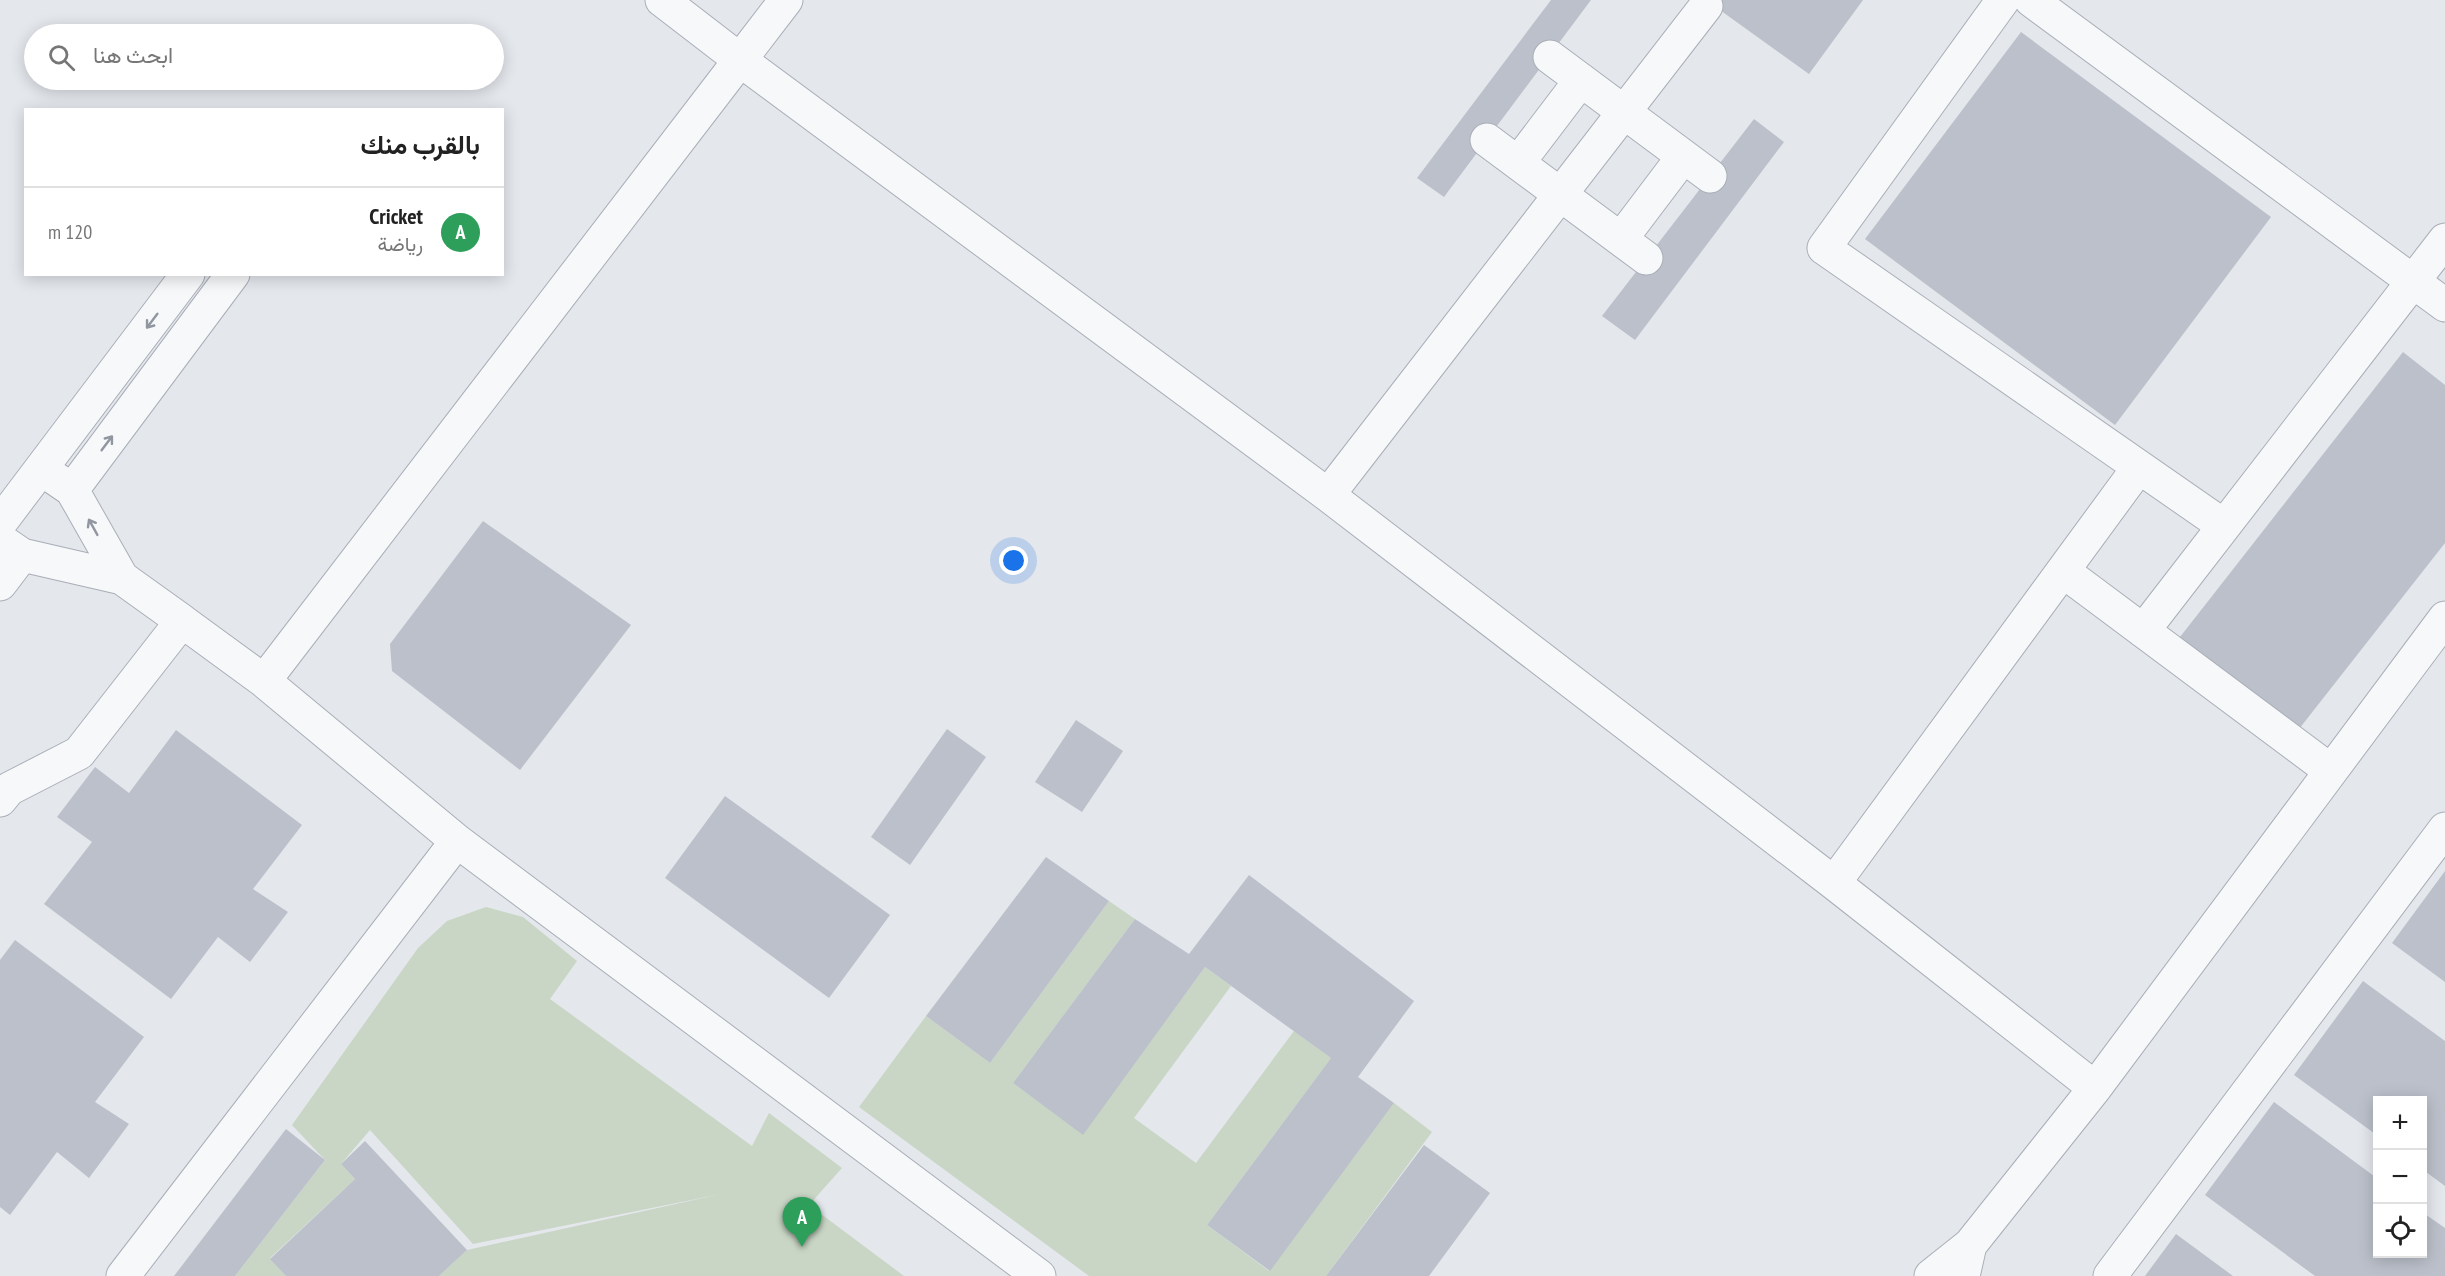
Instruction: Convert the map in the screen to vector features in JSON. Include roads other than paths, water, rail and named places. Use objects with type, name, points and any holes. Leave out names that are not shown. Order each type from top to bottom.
[{"type":"lane","points":[[662,0],[1328,495],[1834,883],[2095,1088]]},
{"type":"lane","points":[[264,681],[786,0]]},
{"type":"lane","points":[[2003,0],[1824,248],[2224,526]]},
{"type":"lane","points":[[2031,0],[2445,305]]},
{"type":"lane","points":[[1328,495],[1706,6]]},
{"type":"lane","points":[[1550,57],[1710,176]]},
{"type":"lane","points":[[1518,163],[1581,80]]},
{"type":"lane","points":[[1487,140],[1633,249],[1683,157]]},
{"type":"lane","points":[[2143,631],[2445,240]]},
{"type":"lane","points":[[0,523],[186,276]]},
{"type":"lane","points":[[72,490],[232,276]]},
{"type":"lane","points":[[1834,883],[2139,467]]},
{"type":"lane","points":[[40,469],[72,490],[122,578]]},
{"type":"lane","points":[[0,584],[11,547],[122,578],[264,681],[457,841],[1039,1276]]},
{"type":"lane","points":[[2063,571],[2331,771]]},
{"type":"lane","points":[[1931,1276],[1966,1261],[2445,618]]},
{"type":"lane","points":[[3,790],[79,753],[182,621]]},
{"type":"lane","points":[[2110,1276],[2445,829]]},
{"type":"lane","points":[[123,1276],[457,841]]},
{"type":"place","name":"Cricket","points":[[802,1247]]}]
